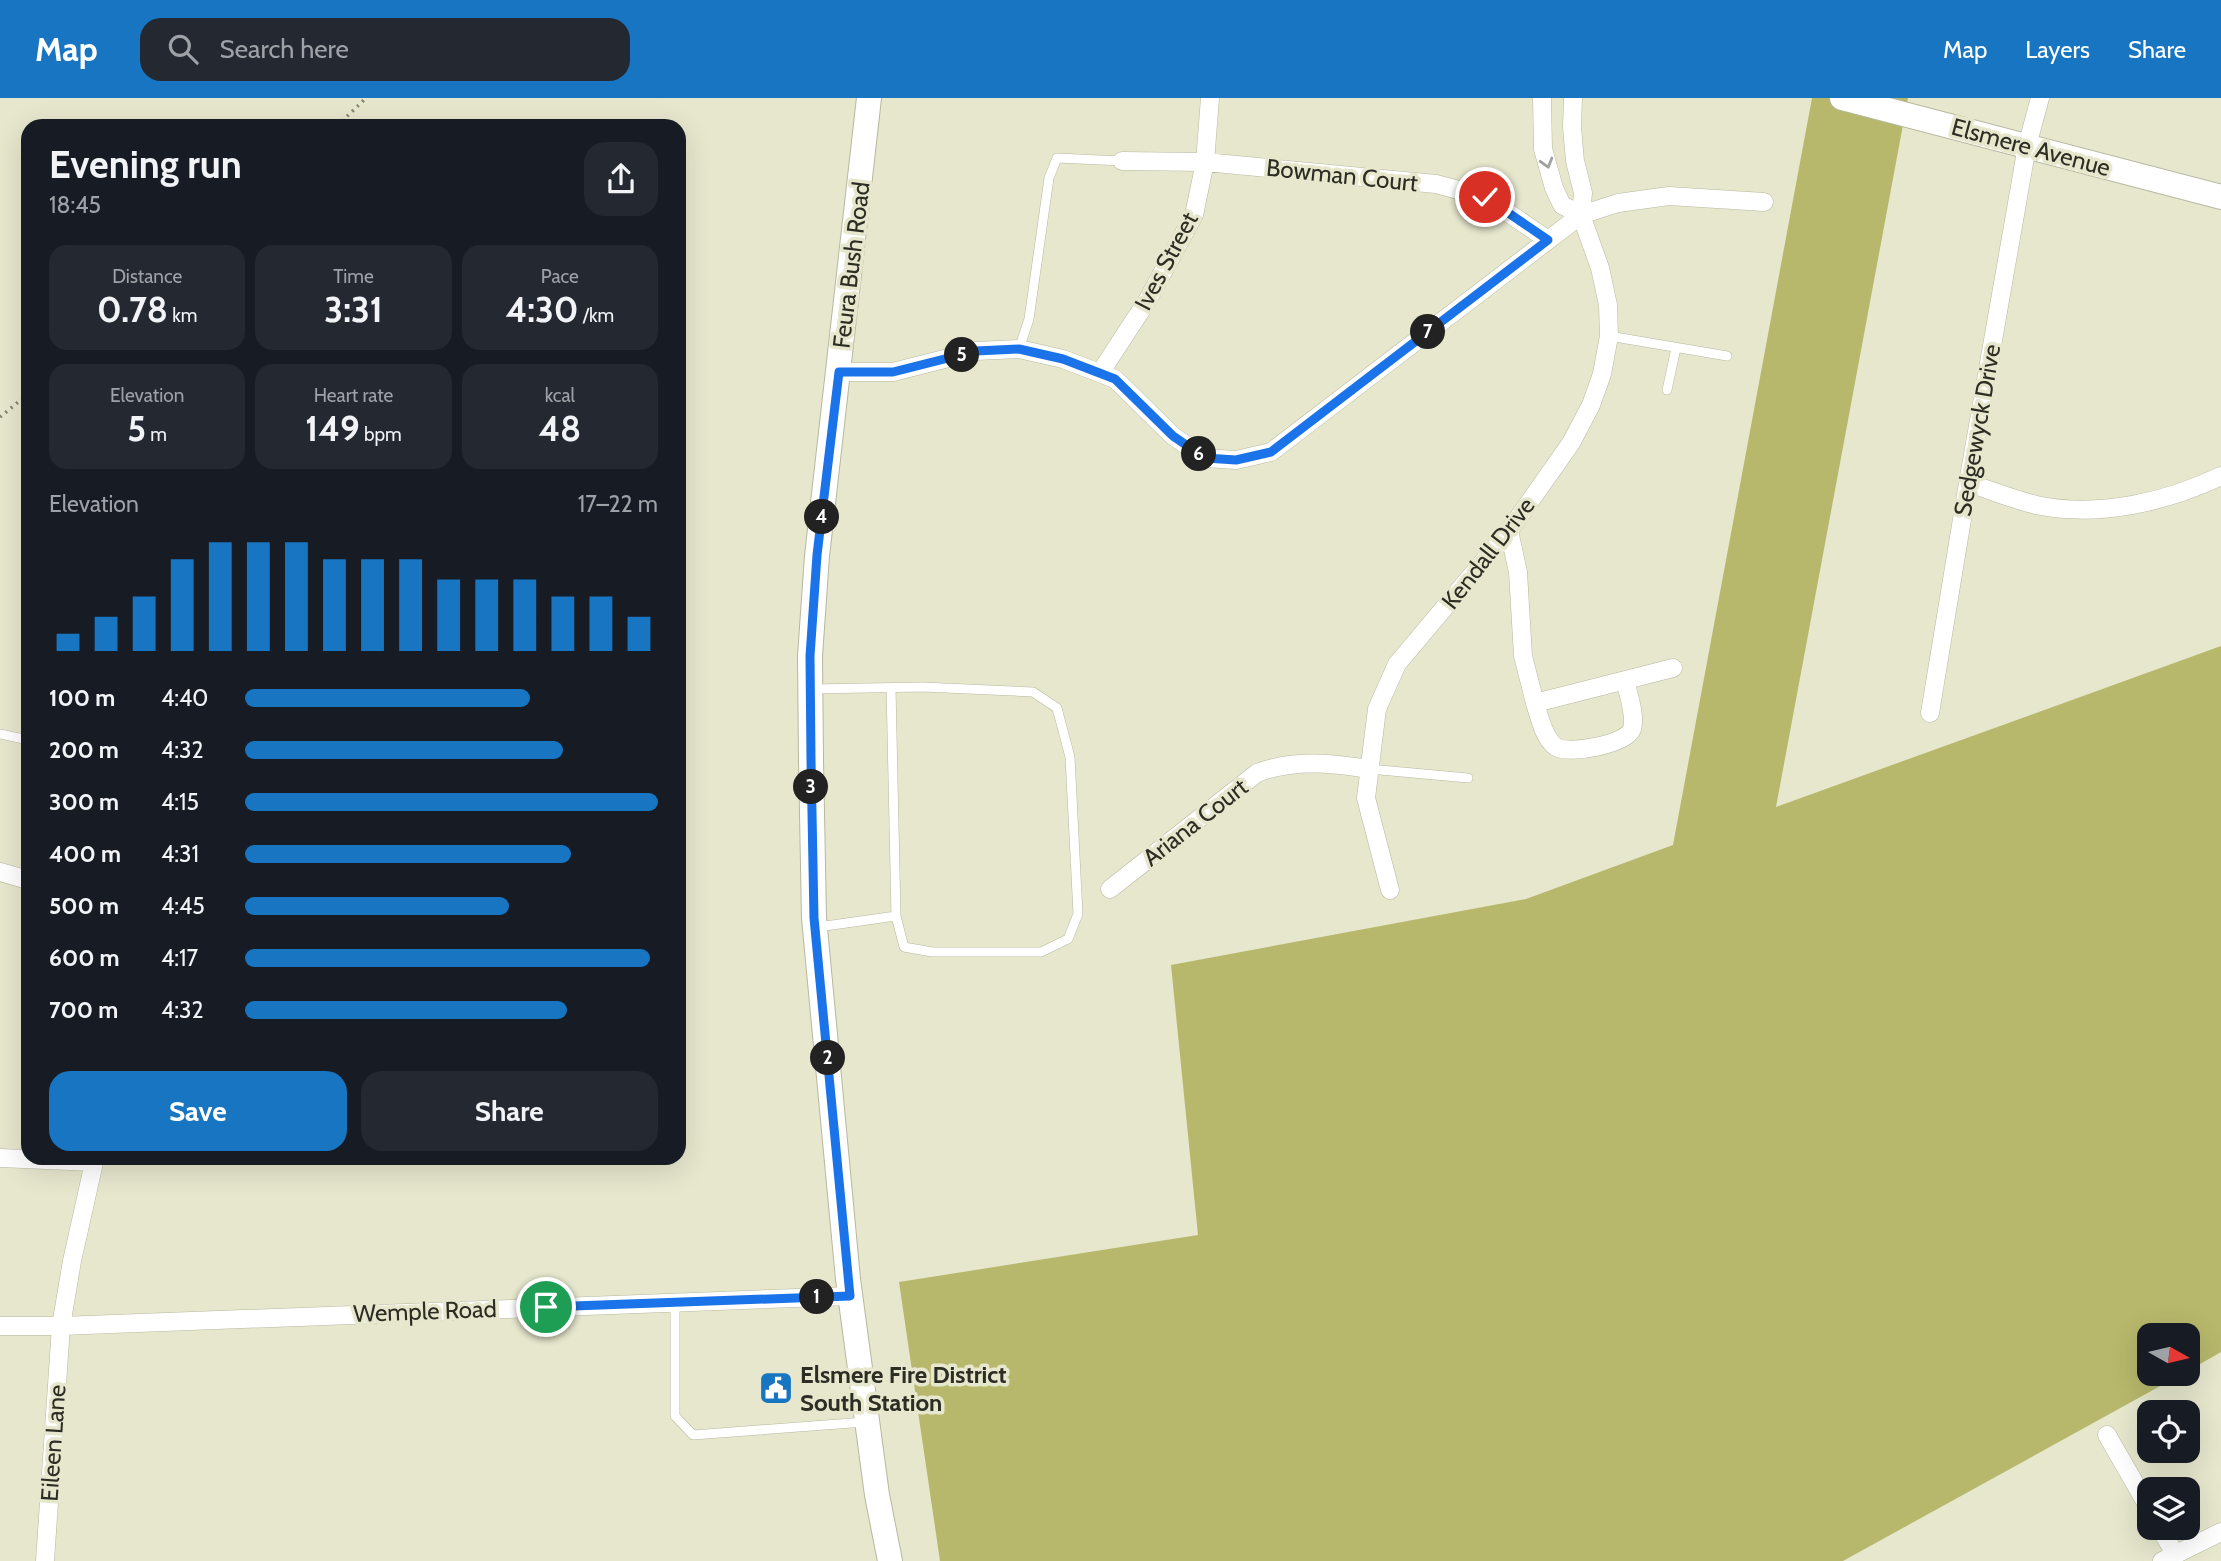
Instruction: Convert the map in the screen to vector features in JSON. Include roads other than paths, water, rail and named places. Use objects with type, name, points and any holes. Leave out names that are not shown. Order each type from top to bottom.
[{"type":"main road","name":"Feura Bush Road","points":[[869,98],[817,555],[810,656],[815,928],[850,1296],[877,1495],[890,1561]]},
{"type":"main road","name":"Elsmere Avenue","points":[[1842,98],[2221,197]]},
{"type":"street","name":"Ives Street","points":[[1100,373],[1147,300],[1194,215],[1205,162],[1210,98]]},
{"type":"street","name":"Kendall Drive","points":[[1542,98],[1543,149],[1554,188],[1562,205],[1581,215]]},
{"type":"street","name":"Kendall Drive","points":[[1390,890],[1366,798],[1377,709],[1397,664],[1509,531],[1570,443],[1591,405],[1602,374],[1609,335],[1608,306],[1600,268],[1581,215],[1583,193],[1575,161],[1573,98]]},
{"type":"street","name":"Sedgewyck Drive","points":[[1930,713],[2027,146],[2040,98]]},
{"type":"street","name":"Bowman Court","points":[[1122,161],[1205,162],[1436,184],[1485,197],[1548,240]]},
{"type":"street","points":[[839,372],[893,372],[976,351],[1019,349],[1063,359],[1115,379],[1173,436],[1205,458],[1236,460],[1271,452],[1581,215],[1618,203],[1668,196],[1765,202]]},
{"type":"street","points":[[1968,483],[2040,506],[2090,509],[2142,503],[2189,491],[2221,476]]},
{"type":"street","points":[[1509,531],[1518,572],[1523,656],[1535,703],[1553,744],[1566,751],[1585,749],[1628,736],[1632,730],[1631,709],[1625,680]]},
{"type":"street","points":[[1535,703],[1673,668]]},
{"type":"street","name":"Ariana Court","points":[[1110,889],[1257,773],[1278,766],[1308,763],[1369,768]]},
{"type":"street","points":[[0,872],[21,878]]},
{"type":"street","points":[[0,1158],[21,1158]]},
{"type":"street","name":"Eileen Lane","points":[[45,1561],[61,1325],[93,1165]]},
{"type":"street","name":"Wemple Road","points":[[0,1326],[850,1296]]},
{"type":"street","points":[[2107,1435],[2137,1487]]},
{"type":"street","points":[[2164,1540],[2169,1557],[2221,1532]]},
{"type":"lane","points":[[1019,349],[1029,319],[1049,178],[1057,158],[1122,161]]},
{"type":"lane","points":[[1609,335],[1727,356]]},
{"type":"lane","points":[[1667,390],[1676,348]]},
{"type":"lane","points":[[811,689],[925,687],[1033,692],[1056,708],[1070,757],[1078,914],[1068,939],[1041,952],[932,953],[904,947],[896,916],[891,688]]},
{"type":"lane","points":[[0,734],[21,738]]},
{"type":"lane","points":[[1369,768],[1468,778]]},
{"type":"lane","points":[[815,928],[896,916]]},
{"type":"lane","points":[[675,1302],[675,1416],[692,1435],[867,1422]]},
{"type":"place","name":"Elsmere Fire District South Station","points":[[776,1388]]}]
